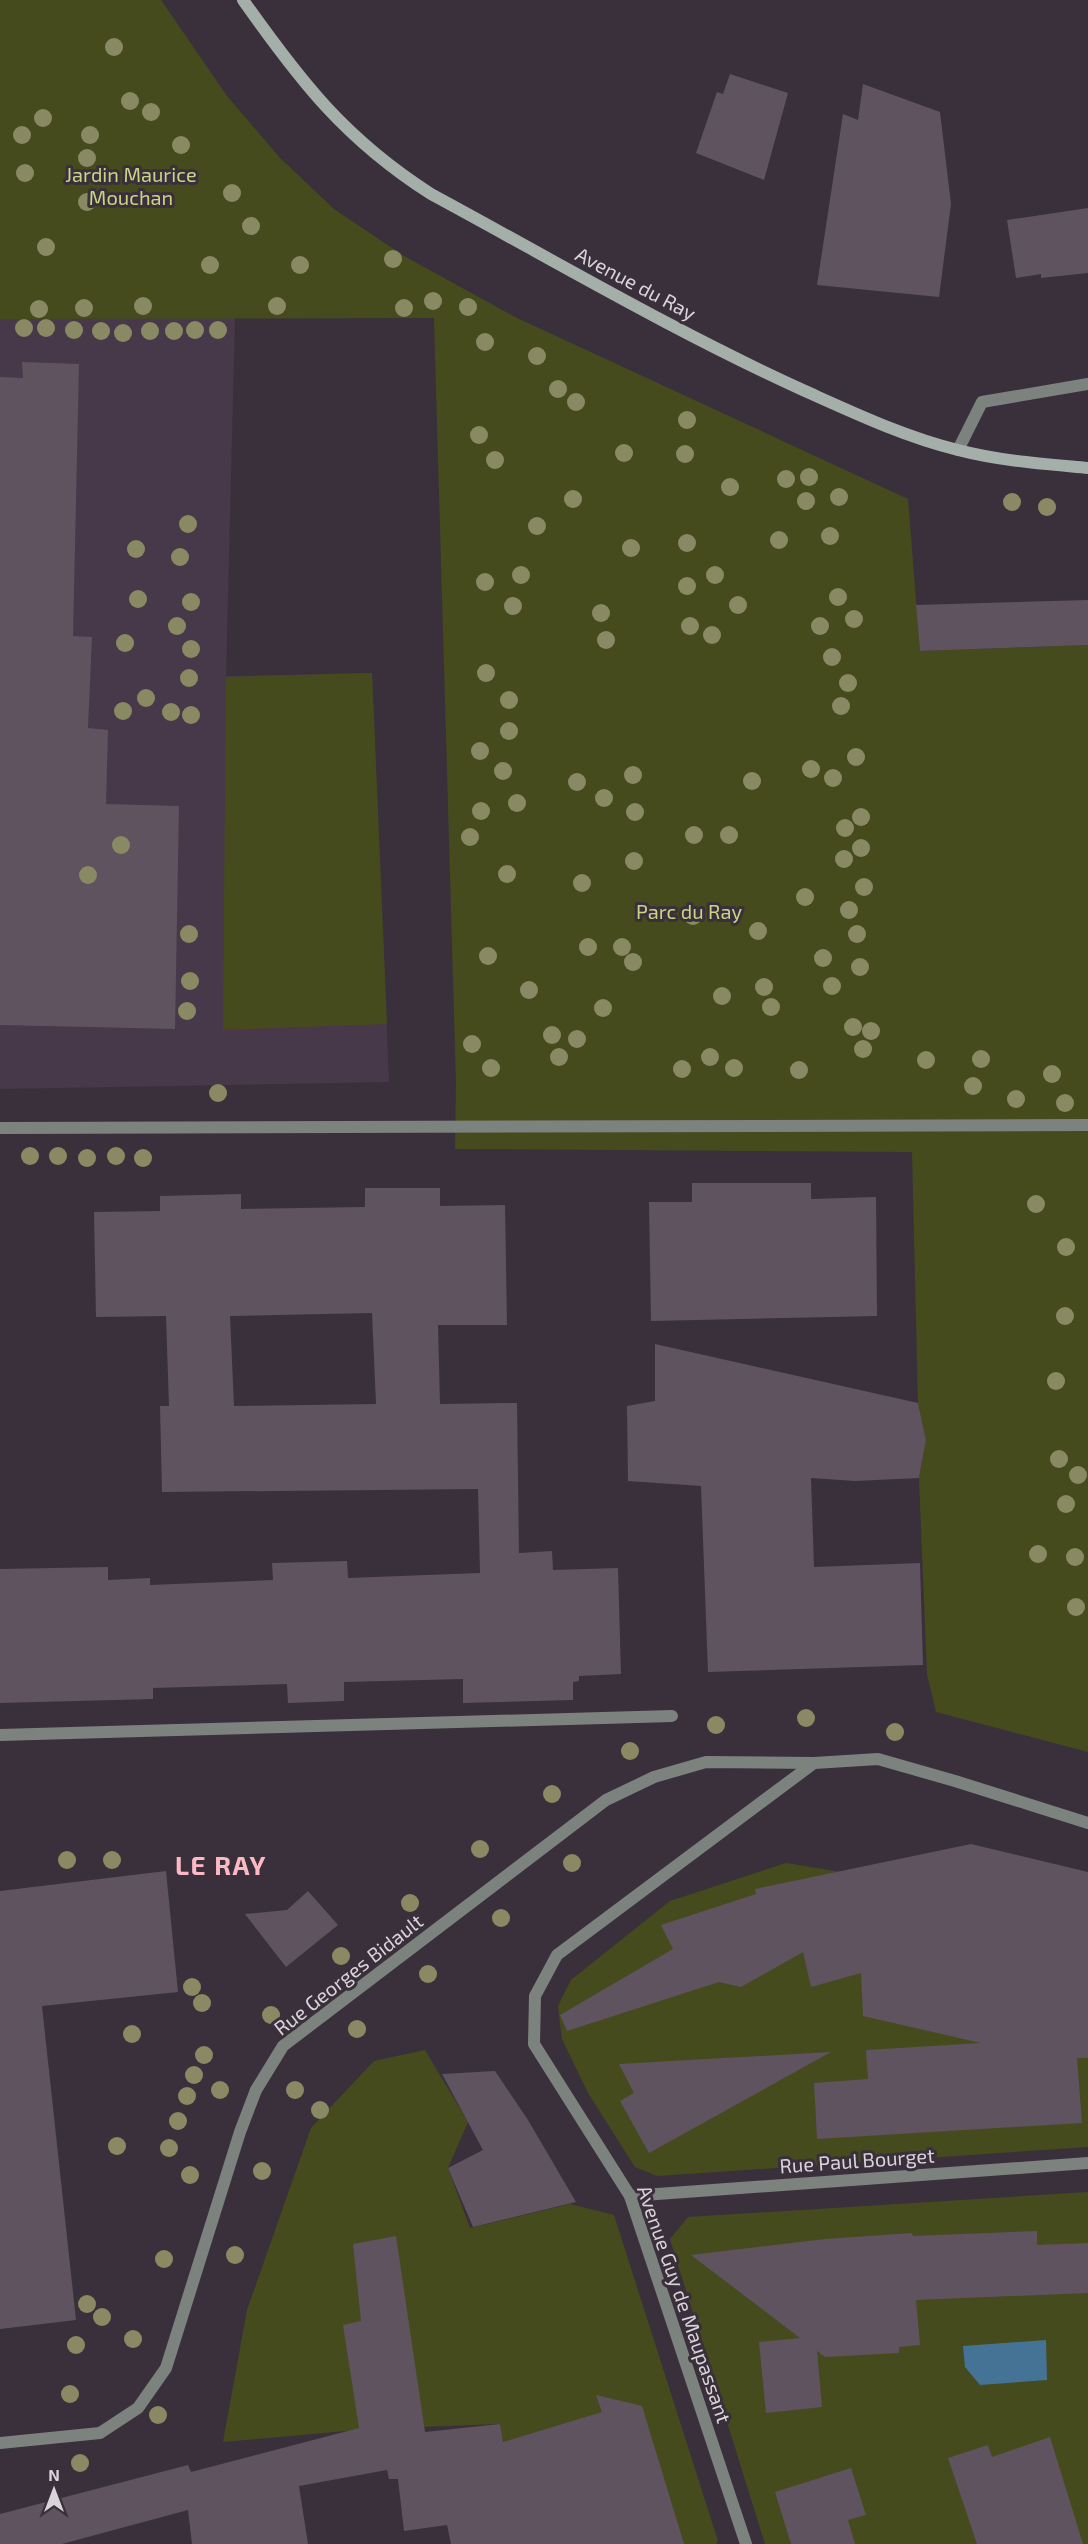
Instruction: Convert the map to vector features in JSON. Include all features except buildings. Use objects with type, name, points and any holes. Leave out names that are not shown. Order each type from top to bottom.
[{"type":"main road","name":"Avenue du Ray","points":[[243,0],[289,65],[322,105],[369,150],[421,188],[753,367],[903,432],[958,450],[1002,458],[1088,468]]},
{"type":"street","points":[[958,450],[982,402],[1088,384]]},
{"type":"street","points":[[0,1128],[1088,1125]]},
{"type":"street","points":[[0,1735],[672,1716]]},
{"type":"street","name":"Rue Georges Bidault","points":[[0,2443],[100,2433],[138,2408],[166,2368],[240,2132],[256,2090],[283,2046],[606,1800],[654,1778],[706,1762],[814,1763],[878,1759],[1088,1823]]},
{"type":"street","name":"Avenue Guy de Maupassant","points":[[746,2544],[630,2196],[534,2044],[535,1996],[557,1955],[814,1763]]},
{"type":"street","name":"Rue Paul Bourget","points":[[630,2196],[1088,2163]]},
{"type":"shaded area","points":[[235,318],[226,676],[372,673],[389,1082],[0,1089],[0,319]]},
{"type":"green space","name":"Parc du Ray","points":[[0,0],[161,0],[227,96],[280,158],[334,209],[404,256],[517,318],[908,499],[920,651],[1088,645],[1088,1752],[936,1712],[927,1674],[919,1478],[926,1440],[918,1403],[912,1152],[455,1149],[456,1083],[434,318],[0,319]]},
{"type":"green space","points":[[372,673],[387,1024],[223,1030],[226,677]]},
{"type":"green space","points":[[786,1863],[1088,1912],[1088,2147],[657,2176],[635,2167],[588,2093],[562,2039],[558,2006],[571,1980],[670,1901]]},
{"type":"green space","points":[[425,2050],[468,2122],[448,2168],[470,2228],[570,2204],[614,2215],[718,2541],[716,2544],[528,2544],[499,2424],[368,2429],[223,2442],[247,2310],[311,2128],[374,2061]]},
{"type":"green space","points":[[1088,2192],[1088,2544],[765,2544],[670,2239],[688,2217]]},
{"type":"water","points":[[1046,2340],[1047,2380],[980,2385],[965,2367],[963,2346]]},
{"type":"district","name":"LE RAY","points":[[221,1864]]},
{"type":"park label","name":"Jardin Maurice Mouchan","points":[[131,186]]}]
